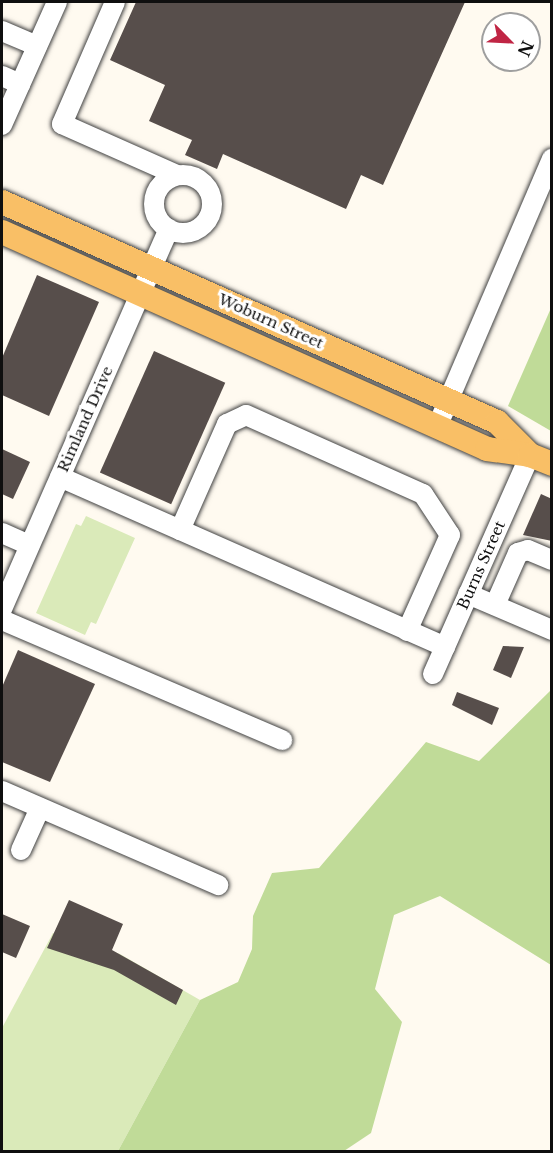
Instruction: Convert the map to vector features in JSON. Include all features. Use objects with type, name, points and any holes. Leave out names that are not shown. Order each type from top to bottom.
[{"type":"main road","name":"Woburn Street","points":[[2,202],[497,422],[541,460]]},
{"type":"main road","name":"Woburn Street","points":[[2,232],[487,449],[541,460]]},
{"type":"street","points":[[2,125],[57,2]]},
{"type":"street","points":[[115,2],[63,124],[177,175],[202,181],[212,207],[196,230],[169,230],[156,217],[154,199],[162,183],[177,175]]},
{"type":"street","points":[[2,30],[37,46]]},
{"type":"street","points":[[2,76],[20,84]]},
{"type":"street","points":[[437,427],[552,159]]},
{"type":"street","name":"Rimland Drive","points":[[2,609],[169,230]]},
{"type":"street","points":[[180,530],[227,424],[246,416],[423,494],[450,535],[407,631]]},
{"type":"street","name":"Burns Street","points":[[433,674],[468,594],[541,460]]},
{"type":"street","points":[[60,477],[445,647]]},
{"type":"street","points":[[2,533],[29,545]]},
{"type":"street","points":[[495,605],[518,553],[528,550],[552,560]]},
{"type":"street","points":[[468,594],[552,630]]},
{"type":"street","points":[[2,620],[282,740]]},
{"type":"street","points":[[2,791],[218,885]]},
{"type":"street","points":[[21,850],[39,808]]},
{"type":"green space","points":[[551,308],[551,431],[508,406]]},
{"type":"green space","points":[[86,516],[135,538],[96,624],[91,622],[85,635],[36,613],[76,524],[81,526]]},
{"type":"green space","points":[[551,690],[551,965],[440,896],[394,915],[375,989],[402,1022],[371,1133],[344,1151],[118,1151],[200,1000],[238,982],[252,949],[253,916],[272,873],[319,868],[426,742],[479,761]]},
{"type":"green space","points":[[53,933],[120,954],[200,1000],[118,1151],[2,1152],[2,1028]]},
{"type":"building","points":[[136,2],[465,2],[383,185],[361,175],[346,209],[223,154],[217,169],[185,155],[192,140],[149,121],[165,85],[110,60]]},
{"type":"building","points":[[37,275],[99,302],[49,416],[2,395],[2,358]]},
{"type":"building","points":[[154,351],[225,383],[171,504],[100,473]]},
{"type":"building","points":[[2,449],[30,462],[13,499],[2,494]]},
{"type":"building","points":[[541,494],[552,499],[552,541],[523,535]]},
{"type":"building","points":[[503,646],[524,647],[511,678],[493,670]]},
{"type":"building","points":[[18,650],[95,684],[50,782],[2,762],[2,687]]},
{"type":"building","points":[[457,692],[499,708],[492,725],[452,705]]},
{"type":"building","points":[[69,900],[123,924],[112,950],[183,990],[176,1005],[114,970],[47,948]]},
{"type":"building","points":[[2,914],[30,926],[16,958],[2,952]]}]
